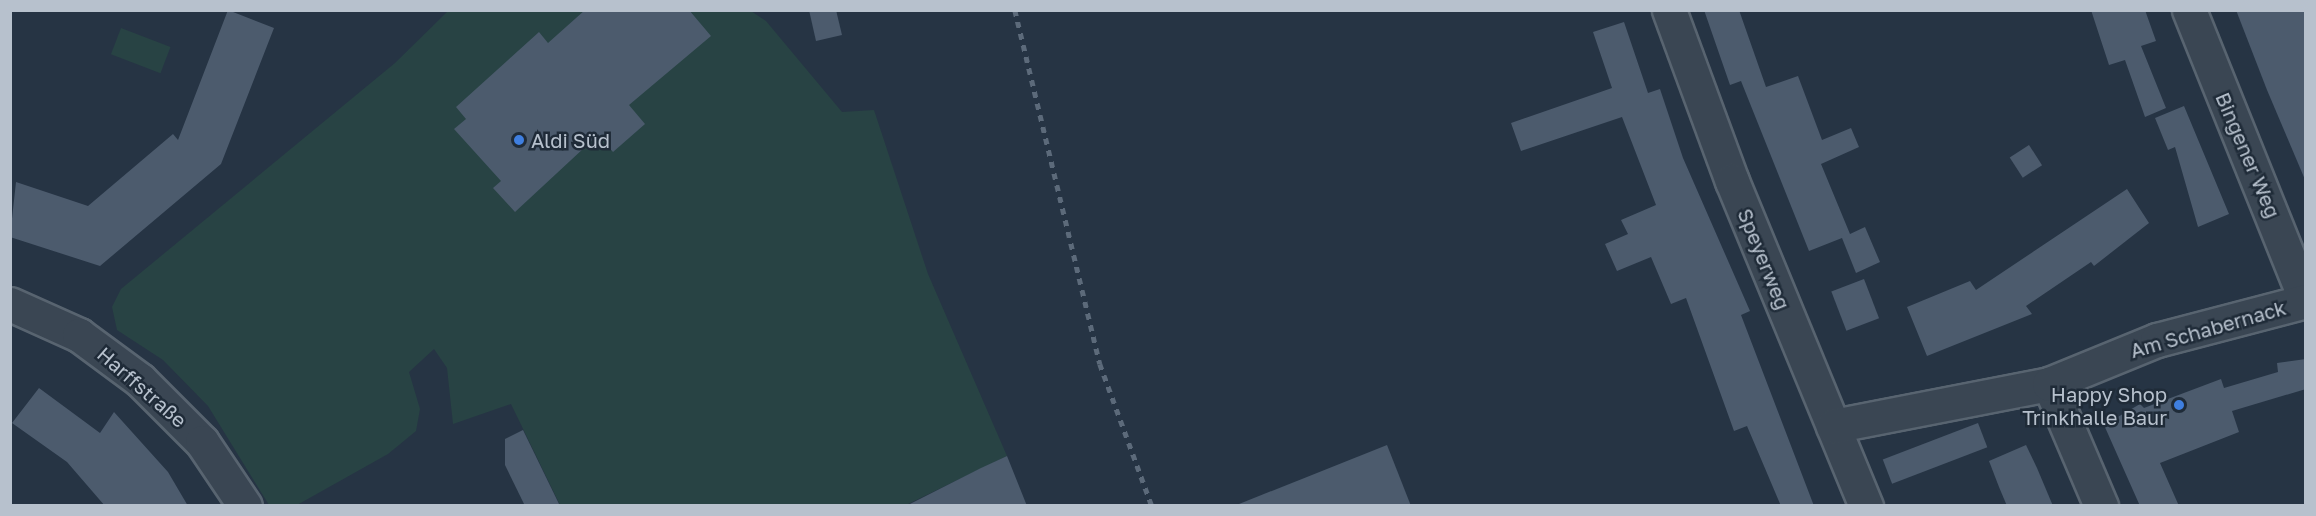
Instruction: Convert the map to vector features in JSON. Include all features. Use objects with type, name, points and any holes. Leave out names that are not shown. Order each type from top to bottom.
[{"type":"street","name":"Speyerweg","points":[[1669,10],[1732,181],[1866,506]]},
{"type":"street","name":"Bingener Weg","points":[[2189,10],[2306,301]]},
{"type":"street","name":"Am Schabernack","points":[[1833,426],[2049,384],[2157,340],[2306,301]]},
{"type":"street","name":"Harffstraße","points":[[10,304],[79,335],[140,380],[202,442],[245,506]]},
{"type":"street","points":[[2049,384],[2101,506]]},
{"type":"green space","points":[[448,11],[751,11],[766,21],[842,112],[874,110],[928,274],[1007,456],[906,505],[560,505],[511,404],[453,424],[447,368],[434,349],[409,372],[420,409],[416,431],[388,454],[297,505],[269,505],[208,406],[163,360],[117,330],[112,307],[121,289],[395,63]]},
{"type":"green space","points":[[121,28],[170,47],[160,73],[111,54]]},
{"type":"building","points":[[228,10],[274,28],[221,164],[100,266],[10,237],[16,182],[88,206],[173,134],[178,140]]},
{"type":"building","points":[[585,10],[689,10],[711,36],[629,105],[645,124],[613,152],[598,135],[515,212],[493,188],[501,181],[454,129],[466,119],[456,107],[539,32],[548,43]]},
{"type":"building","points":[[809,10],[836,10],[842,35],[816,41]]},
{"type":"building","points":[[1704,10],[1739,10],[1766,87],[1798,76],[1822,140],[1851,128],[1859,147],[1821,164],[1850,234],[1865,227],[1880,262],[1856,273],[1842,238],[1809,251],[1741,81],[1730,85]]},
{"type":"building","points":[[2091,10],[2145,10],[2156,41],[2141,46],[2166,108],[2145,117],[2125,60],[2109,65]]},
{"type":"building","points":[[2236,10],[2306,10],[2306,182],[2267,90]]},
{"type":"building","points":[[1624,22],[1648,93],[1660,89],[1683,158],[1750,311],[1741,315],[1814,506],[1781,506],[1747,426],[1734,431],[1686,298],[1671,304],[1651,257],[1617,271],[1605,244],[1628,234],[1621,220],[1656,205],[1622,117],[1521,151],[1511,123],[1612,88],[1593,32]]},
{"type":"building","points":[[2184,106],[2229,214],[2198,227],[2175,147],[2168,150],[2155,118]]},
{"type":"building","points":[[2029,145],[2042,165],[2023,178],[2010,158]]},
{"type":"building","points":[[2127,189],[2149,223],[2094,266],[2091,262],[2026,306],[2032,314],[1927,356],[1907,307],[1970,281],[1976,290]]},
{"type":"building","points":[[1864,279],[1879,318],[1846,331],[1831,292]]},
{"type":"building","points":[[2306,359],[2306,389],[2232,411],[2239,432],[2160,463],[2179,506],[2140,506],[2104,425],[2140,404],[2144,408],[2221,379],[2224,388],[2278,372],[2277,363]]},
{"type":"building","points":[[39,388],[100,433],[114,412],[168,472],[188,506],[105,506],[67,462],[12,423]]},
{"type":"building","points":[[1978,423],[1987,447],[1892,484],[1883,460]]},
{"type":"building","points":[[523,430],[560,506],[525,506],[505,465],[505,439]]},
{"type":"building","points":[[1387,445],[1411,506],[1239,506],[1239,504]]},
{"type":"building","points":[[2026,445],[2053,506],[2007,506],[1989,461]]},
{"type":"building","points":[[1007,456],[1027,506],[906,506],[981,468]]},
{"type":"railway","points":[[1015,10],[1100,364],[1152,506]]},
{"type":"place","name":"Aldi Süd","points":[[519,140]]},
{"type":"place","name":"Happy Shop Trinkhalle Baur","points":[[2179,405]]}]
